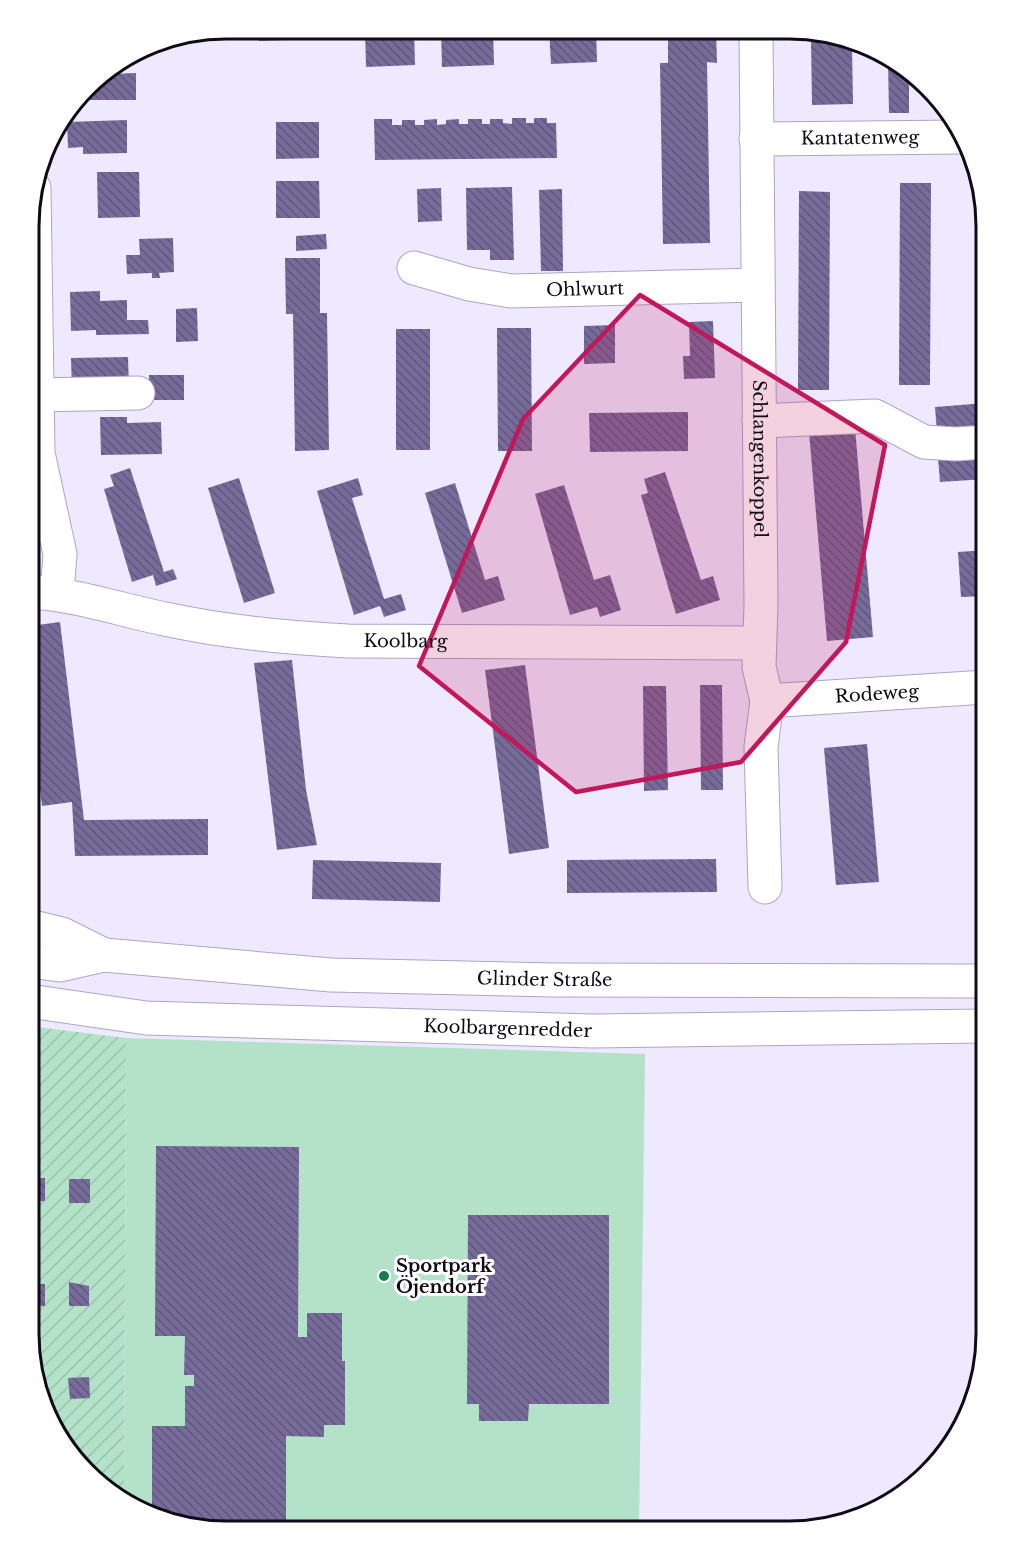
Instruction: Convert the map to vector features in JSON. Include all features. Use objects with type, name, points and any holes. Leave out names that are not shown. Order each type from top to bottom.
[{"type":"street","name":"Schlangenkoppel","points":[[756,39],[761,605],[758,643],[759,667],[767,701],[760,747],[765,887]]},
{"type":"street","name":"Kantatenweg","points":[[756,139],[953,137]]},
{"type":"street","name":"Ohlwurt","points":[[414,268],[469,284],[511,291],[758,285]]},
{"type":"street","points":[[39,395],[138,393]]},
{"type":"street","points":[[759,421],[875,416],[924,442],[976,442]]},
{"type":"street","name":"Koolbarg","points":[[39,458],[60,554],[43,593],[169,620],[296,638],[348,641],[669,640],[758,643]]},
{"type":"street","name":"Rodeweg","points":[[767,701],[976,688]]},
{"type":"street","name":"Glinder Straße","points":[[39,928],[62,934],[104,956]]},
{"type":"street","name":"Glinder Straße","points":[[39,962],[60,965],[104,956],[331,975],[554,980],[976,981]]},
{"type":"street","name":"Koolbargenredder","points":[[39,1002],[146,1018],[592,1031],[976,1026]]},
{"type":"highlighted area","points":[[640,295],[885,445],[846,642],[741,762],[576,792],[419,666],[523,419]]},
{"type":"green space","points":[[39,1027],[126,1038],[124,1490],[94,1466],[78,1448],[53,1405],[43,1370],[39,1346]]},
{"type":"green space","name":"Sportpark Öjendorf","points":[[126,1038],[645,1054],[639,1521],[226,1521],[178,1515],[155,1507],[124,1490]]},
{"type":"building","points":[[259,39],[316,39],[259,41]]},
{"type":"building","points":[[365,39],[414,39],[415,65],[366,67]]},
{"type":"building","points":[[441,39],[493,39],[494,65],[442,67]]},
{"type":"building","points":[[550,39],[596,39],[597,62],[551,64]]},
{"type":"building","points":[[668,39],[716,39],[717,63],[707,62],[710,243],[663,244],[660,63],[668,63]]},
{"type":"building","points":[[811,41],[852,50],[853,104],[812,105]]},
{"type":"building","points":[[888,68],[909,83],[909,113],[889,113]]},
{"type":"building","points":[[136,73],[136,100],[89,100],[119,74]]},
{"type":"building","points":[[512,118],[526,118],[526,123],[534,123],[534,118],[547,118],[547,123],[556,123],[557,158],[375,160],[374,119],[392,119],[392,125],[402,125],[402,120],[415,120],[415,125],[424,125],[424,120],[437,119],[437,125],[446,124],[446,120],[459,119],[459,124],[468,124],[468,119],[482,119],[482,124],[490,124],[490,119],[503,119],[503,123],[512,124]]},
{"type":"building","points":[[127,120],[127,153],[83,154],[83,147],[68,148],[67,128],[71,122]]},
{"type":"building","points":[[276,122],[319,122],[319,158],[276,159]]},
{"type":"building","points":[[97,172],[139,172],[140,217],[98,218]]},
{"type":"building","points":[[276,181],[319,181],[320,218],[276,218]]},
{"type":"building","points":[[900,183],[931,183],[930,385],[899,385]]},
{"type":"building","points":[[512,187],[514,260],[490,260],[490,250],[467,250],[466,188]]},
{"type":"building","points":[[441,188],[442,221],[418,222],[417,189]]},
{"type":"building","points":[[562,189],[563,271],[541,271],[539,190]]},
{"type":"building","points":[[799,191],[830,192],[829,390],[798,390]]},
{"type":"building","points":[[326,234],[327,249],[296,251],[296,236]]},
{"type":"building","points":[[173,238],[174,272],[159,273],[160,278],[152,278],[152,273],[127,274],[126,255],[140,255],[139,239]]},
{"type":"building","points":[[285,258],[320,258],[320,313],[327,313],[329,450],[295,451],[293,314],[286,314]]},
{"type":"building","points":[[100,291],[100,301],[127,300],[127,320],[148,320],[149,334],[96,335],[96,330],[71,331],[70,292]]},
{"type":"building","points":[[197,308],[198,341],[176,342],[176,309]]},
{"type":"building","points":[[713,321],[715,378],[684,379],[683,356],[690,356],[689,322]]},
{"type":"building","points":[[615,325],[615,363],[584,364],[584,326]]},
{"type":"building","points":[[497,328],[531,328],[532,451],[498,451]]},
{"type":"building","points":[[396,329],[430,329],[430,450],[396,450]]},
{"type":"building","points":[[128,357],[129,387],[72,391],[71,358]]},
{"type":"building","points":[[149,375],[184,375],[184,400],[149,400]]},
{"type":"building","points":[[976,404],[976,429],[937,432],[935,407]]},
{"type":"building","points":[[688,412],[688,451],[590,452],[589,413]]},
{"type":"building","points":[[100,417],[127,417],[127,423],[161,422],[162,454],[101,455]]},
{"type":"building","points":[[855,428],[873,637],[827,641],[809,432]]},
{"type":"building","points":[[976,455],[976,480],[940,482],[938,458]]},
{"type":"building","points":[[130,468],[164,572],[173,569],[177,579],[156,586],[153,575],[132,582],[104,489],[114,486],[110,475]]},
{"type":"building","points":[[665,472],[701,580],[713,576],[720,600],[676,614],[641,495],[648,493],[644,479]]},
{"type":"building","points":[[239,478],[275,593],[244,603],[208,488]]},
{"type":"building","points":[[358,478],[363,495],[352,498],[384,599],[401,594],[406,610],[384,617],[380,606],[354,615],[317,491]]},
{"type":"building","points":[[455,483],[485,580],[498,576],[505,600],[462,613],[425,493]]},
{"type":"building","points":[[564,485],[594,580],[610,575],[621,610],[600,617],[597,607],[570,615],[535,494]]},
{"type":"building","points":[[976,551],[976,596],[961,597],[958,552]]},
{"type":"building","points":[[60,622],[84,820],[208,819],[208,855],[75,856],[72,802],[42,806],[39,782],[39,625]]},
{"type":"building","points":[[292,660],[306,790],[317,845],[277,850],[254,663]]},
{"type":"building","points":[[525,665],[549,848],[509,854],[485,670]]},
{"type":"building","points":[[700,685],[722,685],[723,790],[701,790]]},
{"type":"building","points":[[643,686],[666,686],[668,790],[644,791]]},
{"type":"building","points":[[867,744],[879,882],[836,885],[824,748]]},
{"type":"building","points":[[716,859],[717,892],[567,893],[567,860]]},
{"type":"building","points":[[313,860],[441,863],[440,902],[312,899]]},
{"type":"building","points":[[156,1146],[299,1147],[298,1337],[307,1337],[307,1313],[342,1313],[345,1425],[324,1425],[324,1437],[286,1436],[286,1521],[202,1519],[178,1515],[152,1506],[152,1426],[185,1426],[185,1386],[194,1386],[194,1375],[184,1375],[185,1336],[155,1336]]},
{"type":"building","points":[[39,1178],[45,1178],[45,1201],[39,1201]]},
{"type":"building","points":[[69,1179],[90,1179],[90,1203],[69,1203]]},
{"type":"building","points":[[468,1215],[609,1215],[609,1404],[529,1404],[528,1421],[479,1421],[479,1404],[467,1404]]},
{"type":"building","points":[[69,1282],[89,1286],[89,1306],[69,1306]]},
{"type":"building","points":[[39,1284],[45,1284],[45,1306],[39,1306]]},
{"type":"building","points":[[89,1377],[90,1398],[70,1399],[68,1378]]},
{"type":"place","name":"Sportpark Öjendorf","points":[[384,1276]]}]
